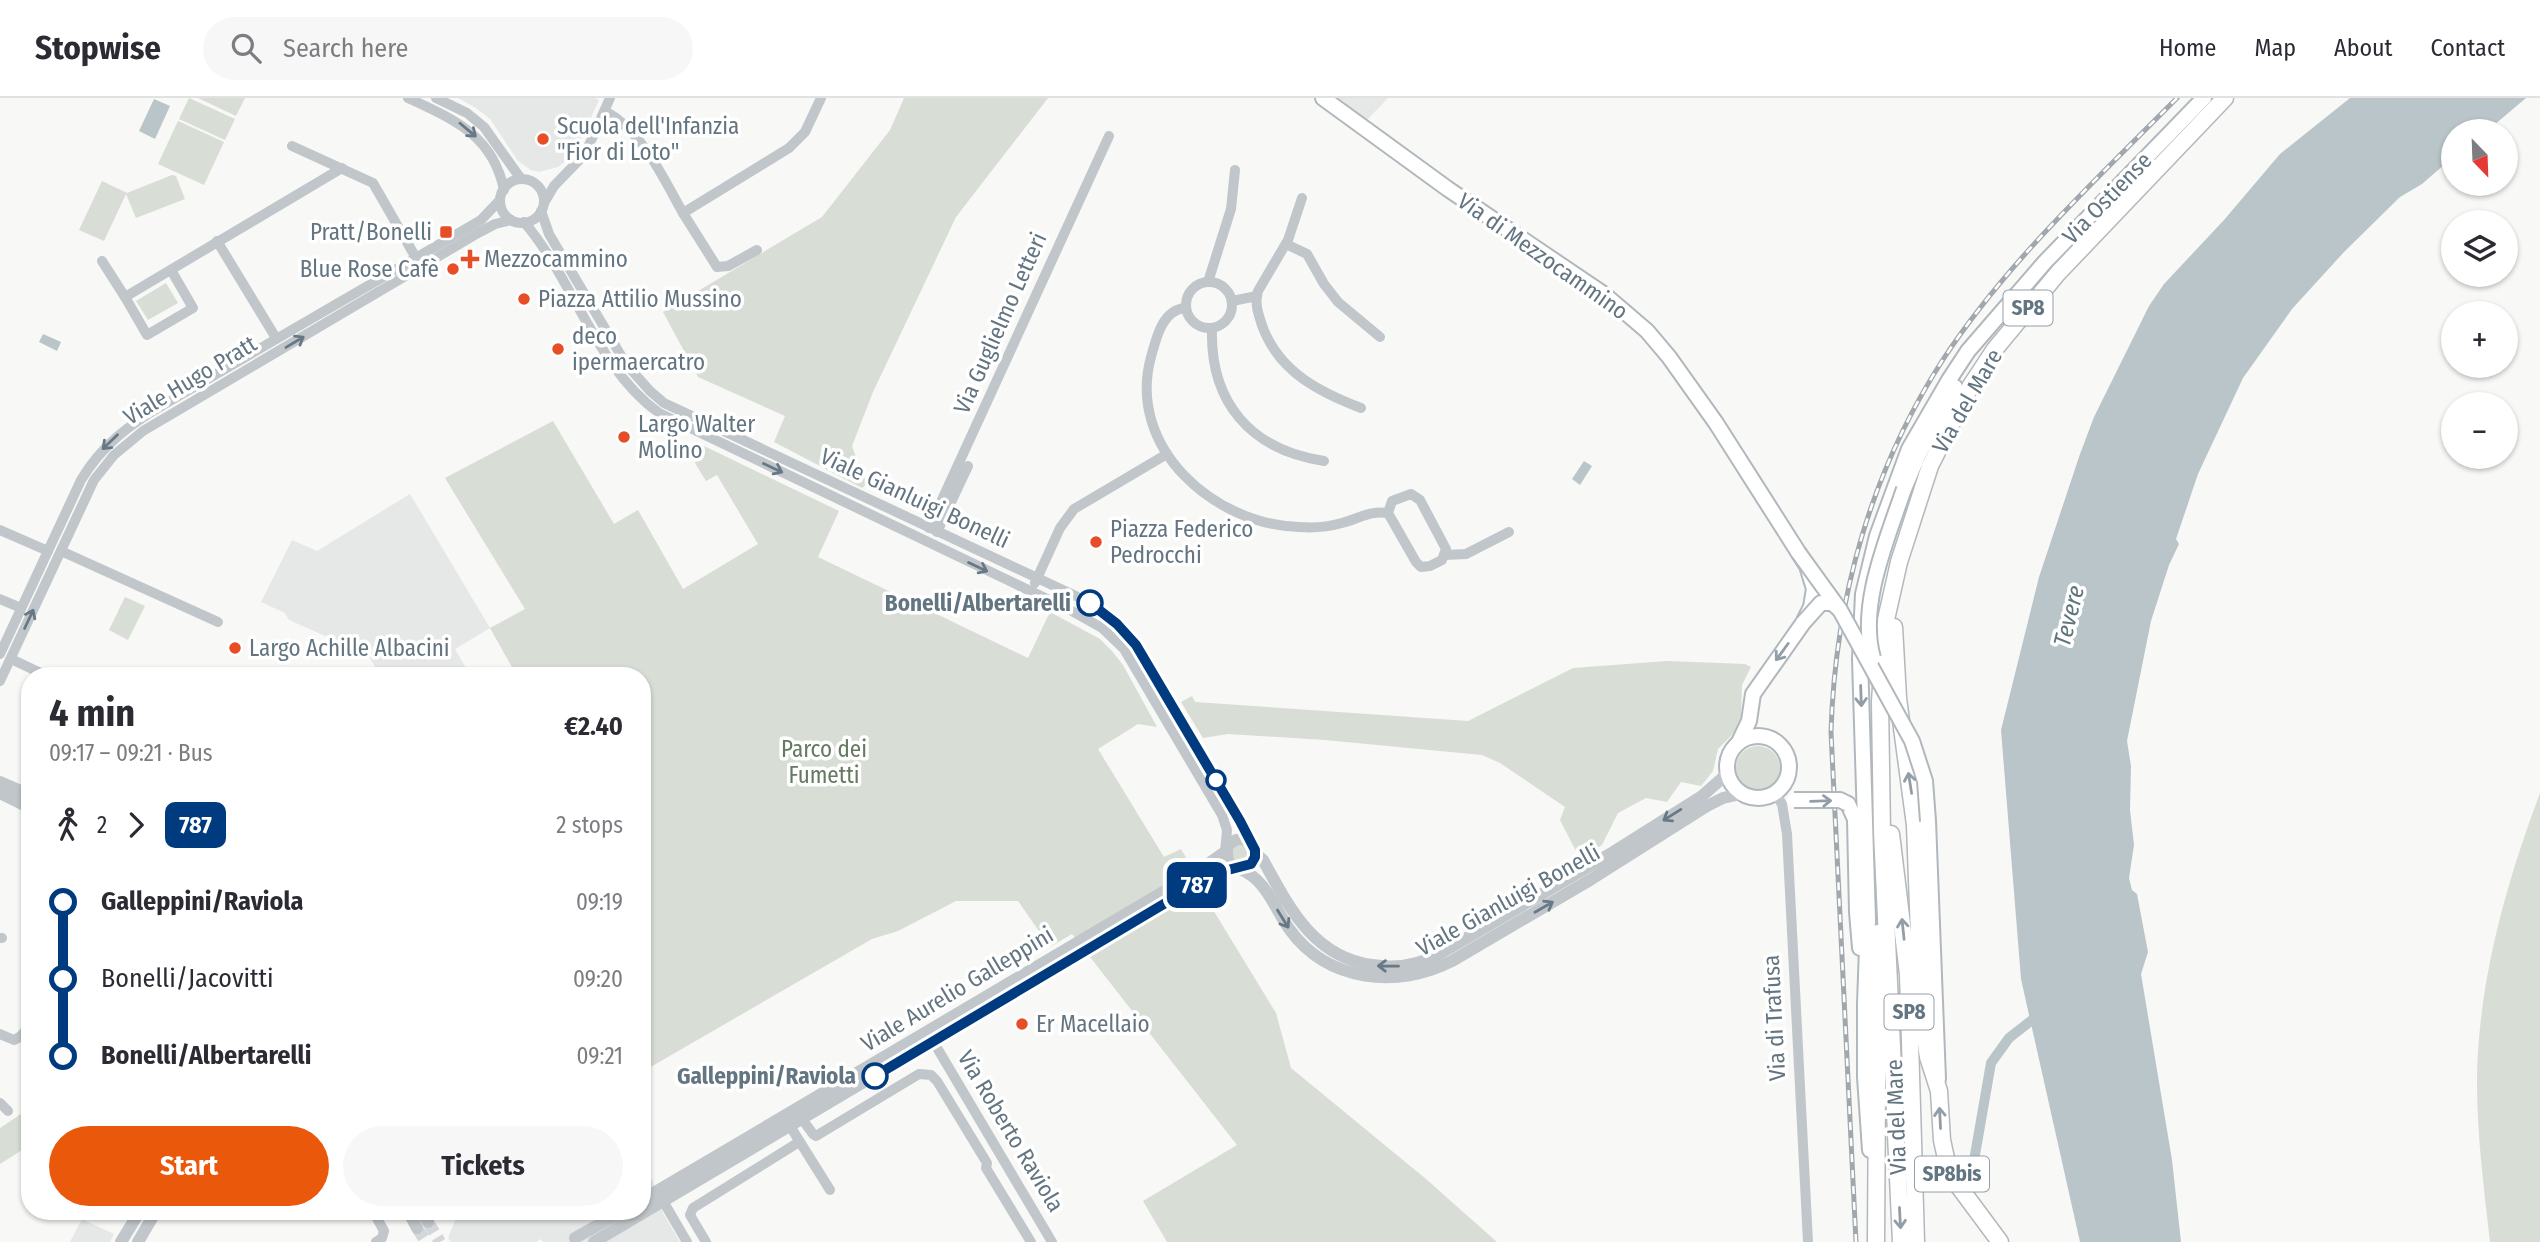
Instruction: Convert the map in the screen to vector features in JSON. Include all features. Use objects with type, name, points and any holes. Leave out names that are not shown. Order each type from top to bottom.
[{"type":"main road","name":"Via di Mezzocammino","points":[[1324,98],[1448,189],[1622,308],[1664,350],[1716,423],[1807,566],[1814,590],[1813,603],[1803,623]]},
{"type":"main road","name":"Via Ostiense","points":[[2011,301],[2045,262],[2204,98]]},
{"type":"main road","name":"Via del Mare","points":[[1901,1242],[1882,832],[1880,713],[1881,667],[1888,607],[1899,562],[1930,466],[1970,387],[1995,349],[2057,273],[2225,98]]},
{"type":"main road","name":"SP8bis","points":[[2000,1242],[1965,1197],[1951,1172],[1942,1140],[1925,781],[1912,741],[1883,686],[1870,646],[1869,616],[1879,565],[1918,456],[1956,385],[2011,301]]},
{"type":"main road","name":"SP8bis","points":[[1876,1242],[1865,1077],[1868,919],[1860,659],[1862,602],[1867,571],[1892,489],[1919,429],[1960,362],[2011,301]]},
{"type":"main road","name":"Via di Mezzocammino","points":[[1798,552],[1840,610]]},
{"type":"main road","points":[[1899,562],[1894,629],[1895,660],[1914,809],[1923,1029],[1939,1091]]},
{"type":"main road","name":"Via di Mezzocammino","points":[[1739,742],[1749,721],[1751,700],[1803,623],[1821,603],[1832,603],[1840,610]]},
{"type":"main road","points":[[1840,610],[1883,686]]},
{"type":"main road","points":[[1748,737],[1765,737],[1782,748],[1789,762],[1789,773],[1777,792],[1755,799],[1740,794],[1731,785],[1727,774],[1728,756],[1739,742],[1748,737]]},
{"type":"main road","name":"Via del Mare","points":[[1883,783],[1894,849],[1908,974],[1916,1242]]},
{"type":"main road","points":[[1777,792],[1794,800],[1840,800],[1848,804],[1855,822],[1857,912],[1865,1004]]},
{"type":"main road","points":[[1876,1242],[1876,981],[1882,832]]},
{"type":"street","points":[[408,98],[470,130],[499,173],[503,213],[510,220],[524,222],[534,219],[551,189],[585,154],[610,98]]},
{"type":"street","points":[[436,98],[467,113],[484,127],[524,179],[539,188],[542,207]]},
{"type":"street","points":[[683,213],[789,148],[807,128],[821,98]]},
{"type":"street","points":[[605,111],[624,123],[639,140],[717,267],[727,267],[757,250]]},
{"type":"street","name":"Via Guglielmo Letteri","points":[[933,530],[1110,136]]},
{"type":"street","points":[[292,146],[373,183],[416,258]]},
{"type":"street","points":[[125,297],[342,168]]},
{"type":"street","points":[[1208,282],[1229,215],[1235,170]]},
{"type":"street","points":[[502,195],[512,182],[524,179],[545,181],[566,174]]},
{"type":"street","name":"Viale Hugo Pratt","points":[[0,681],[5,656],[21,608],[81,480],[93,461],[115,437],[144,416],[487,215],[502,195]]},
{"type":"street","points":[[1302,198],[1286,244],[1257,296],[1257,309],[1265,333],[1287,366],[1321,391],[1362,408]]},
{"type":"street","name":"Viale Gianluigi Bonelli","points":[[542,207],[549,234],[621,357],[639,380],[660,400],[1093,605],[1126,633],[1140,651],[1298,920],[1325,947],[1343,957],[1385,967],[1412,965],[1450,949],[1702,796],[1727,774]]},
{"type":"street","name":"Viale Hugo Pratt","points":[[5,656],[61,551],[94,480],[114,455],[133,438],[478,233],[510,220]]},
{"type":"street","name":"Viale Gianluigi Bonelli","points":[[524,222],[543,246],[618,372],[630,388],[654,410],[1031,592],[1094,623],[1108,633],[1124,649],[1222,814],[1227,830],[1225,852]]},
{"type":"street","points":[[217,242],[276,338]]},
{"type":"street","points":[[1286,244],[1307,254],[1338,302],[1380,337]]},
{"type":"street","points":[[102,261],[147,335],[193,308],[171,270]]},
{"type":"street","points":[[1208,282],[1226,289],[1232,301],[1228,318],[1212,329],[1198,327],[1192,322],[1185,308],[1191,290],[1201,283],[1208,282]]},
{"type":"street","points":[[1232,301],[1257,296]]},
{"type":"street","points":[[1185,308],[1172,312],[1164,322],[1147,375],[1150,412],[1156,430],[1167,454],[1185,478],[1206,496],[1229,510],[1256,521],[1284,526],[1313,527],[1343,523],[1406,495],[1418,497],[1444,545],[1446,555]]},
{"type":"street","points":[[1212,329],[1217,377],[1225,398],[1240,419],[1273,447],[1299,457],[1324,461]]},
{"type":"street","points":[[1031,592],[1068,517],[1078,506],[1167,454]]},
{"type":"street","points":[[933,530],[968,466]]},
{"type":"street","points":[[1392,501],[1388,513],[1419,566],[1430,566],[1446,555],[1466,554],[1508,532]]},
{"type":"street","points":[[1369,513],[1388,513]]},
{"type":"street","points":[[0,530],[48,551]]},
{"type":"street","points":[[61,551],[218,622]]},
{"type":"street","points":[[0,598],[21,608]]},
{"type":"street","points":[[5,656],[28,667]]},
{"type":"street","points":[[0,782],[21,791]]},
{"type":"street","name":"Via di Trafusa","points":[[1777,792],[1787,834],[1808,1242]]},
{"type":"street","points":[[0,793],[21,803]]},
{"type":"street","name":"Viale Gianluigi Bonelli","points":[[1238,868],[1258,879],[1294,936],[1320,958],[1337,968],[1366,977],[1408,977],[1452,961],[1590,880],[1707,806],[1740,794]]},
{"type":"street","points":[[1079,948],[1199,877],[1234,840],[1244,839],[1254,849],[1251,864],[1199,877]]},
{"type":"street","points":[[1225,852],[1228,862],[1238,868]]},
{"type":"street","name":"Viale Aurelio Galleppini","points":[[651,1208],[933,1041],[1079,948]]},
{"type":"street","name":"Viale Aurelio Galleppini","points":[[651,1195],[1079,948]]},
{"type":"street","points":[[0,1034],[14,1040],[21,1036]]},
{"type":"street","name":"Via Roberto Raviola","points":[[933,1041],[1052,1242]]},
{"type":"street","points":[[802,1119],[816,1136],[919,1074],[931,1075],[987,1163],[986,1168],[1031,1242]]},
{"type":"street","points":[[789,1126],[830,1191]]},
{"type":"street","points":[[706,1242],[690,1215],[693,1208],[799,1142]]},
{"type":"street","points":[[663,1201],[688,1242]]},
{"type":"street","points":[[121,1242],[134,1220]]},
{"type":"street","points":[[138,1242],[151,1220]]},
{"type":"street","points":[[376,1242],[382,1238],[384,1231],[378,1220]]},
{"type":"street","points":[[575,1238],[607,1220]]},
{"type":"street","name":"Viale Aurelio Galleppini","points":[[594,1242],[631,1220]]},
{"type":"shaded area","name":"Scuola dell'Infanzia \"Fior di Loto\"","points":[[458,98],[599,100],[579,144],[567,160],[558,167],[539,172],[518,161],[490,119]]},
{"type":"shaded area","points":[[1339,98],[1388,98],[1367,120]]},
{"type":"shaded area","points":[[410,494],[490,628],[455,649],[465,667],[375,667],[368,655],[289,620],[285,613],[261,602],[292,540],[317,551]]},
{"type":"shaded area","points":[[651,1179],[663,1213],[680,1242],[543,1242],[541,1239],[536,1242],[451,1242],[448,1238],[455,1220],[651,1220]]},
{"type":"shaded area","points":[[81,1220],[114,1234],[110,1242],[70,1242]]},
{"type":"green space","points":[[189,98],[235,119],[225,140],[179,119]]},
{"type":"green space","points":[[198,98],[245,98],[236,116]]},
{"type":"green space","points":[[904,98],[1048,98],[956,217],[873,392],[852,446],[868,483],[862,488],[774,442],[785,416],[698,377],[663,312],[822,217],[890,130]]},
{"type":"green space","points":[[178,121],[224,142],[204,185],[158,164]]},
{"type":"green space","points":[[172,175],[176,176],[185,199],[136,218],[126,194],[104,241],[79,230],[102,181],[127,193]]},
{"type":"green space","points":[[166,283],[178,303],[148,320],[136,301]]},
{"type":"green space","name":"Parco dei Fumetti","points":[[553,421],[614,524],[638,510],[683,589],[758,544],[717,475],[706,481],[695,463],[704,446],[839,511],[818,557],[1028,658],[1050,612],[1100,639],[1123,665],[1157,727],[1138,724],[1098,749],[1164,857],[1181,849],[1207,893],[1204,895],[1276,1013],[1291,1068],[1426,1179],[1497,1242],[1167,1242],[1143,1201],[1237,1145],[1072,934],[1050,947],[1018,901],[956,901],[898,931],[872,939],[651,1067],[651,667],[512,667],[490,628],[525,609],[445,478]]},
{"type":"green space","points":[[125,597],[145,606],[128,640],[109,630]]},
{"type":"green space","points":[[1667,661],[1745,664],[1751,667],[1742,685],[1741,716],[1737,730],[1718,749],[1713,771],[1701,786],[1681,782],[1667,802],[1646,798],[1618,813],[1602,845],[1580,859],[1560,820],[1565,807],[1500,763],[1482,755],[1228,734],[1203,738],[1181,702],[1192,696],[1195,702],[1468,721],[1573,668]]},
{"type":"green space","points":[[1758,746],[1774,752],[1780,768],[1774,784],[1758,790],[1742,784],[1736,768],[1742,752]]},
{"type":"green space","points":[[2540,793],[2540,1242],[2490,1242],[2477,1099],[2481,1018],[2492,952],[2508,888]]},
{"type":"green space","points":[[1245,845],[1250,853],[1248,859],[1243,863],[1234,862],[1233,847]]},
{"type":"green space","points":[[21,1114],[21,1151],[0,1164],[0,1128]]},
{"type":"water","name":"Tevere","points":[[2350,98],[2526,98],[2501,119],[2441,119],[2441,167],[2422,184],[2400,197],[2344,252],[2292,309],[2243,378],[2198,474],[2176,539],[2179,544],[2169,565],[2151,621],[2127,741],[2131,766],[2130,810],[2134,845],[2129,878],[2132,890],[2137,894],[2148,952],[2141,974],[2172,1160],[2181,1242],[2080,1242],[2021,979],[2001,730],[2039,577],[2094,417],[2149,306],[2164,284],[2224,220],[2280,154]]},
{"type":"water","points":[[154,99],[170,106],[155,139],[139,131]]},
{"type":"water","points":[[43,334],[61,342],[57,351],[39,342]]},
{"type":"water","points":[[1584,461],[1592,466],[1580,485],[1572,479]]},
{"type":"waterway","points":[[1972,1172],[1991,1063],[2009,1038],[2041,1013]]},
{"type":"tunnel","points":[[428,1222],[440,1242]]},
{"type":"tunnel","points":[[417,1228],[426,1242]]},
{"type":"railway","points":[[1856,1242],[1831,732],[1840,633],[1862,537],[1877,490],[1896,445],[1918,401],[1969,322],[2054,222],[2177,98]]},
{"type":"bus line","name":"787","points":[[875,1076],[1184,892],[1224,871],[1248,867],[1255,857],[1255,850],[1240,821],[1140,651],[1110,617],[1090,603]]},
{"type":"place","name":"Scuola dell'Infanzia \"Fior di Loto\"","points":[[543,139]]},
{"type":"place","name":"Pratt/Bonelli","points":[[446,232]]},
{"type":"place","name":"Mezzocammino","points":[[470,259]]},
{"type":"place","name":"Blue Rose Cafè","points":[[453,269]]},
{"type":"place","name":"Piazza Attilio Mussino","points":[[524,299]]},
{"type":"place","name":"deco ipermaercatro","points":[[558,349]]},
{"type":"place","name":"Largo Walter Molino","points":[[624,437]]},
{"type":"place","name":"Piazza Federico Pedrocchi","points":[[1096,542]]},
{"type":"place","name":"Bonelli/Albertarelli","points":[[1090,603]]},
{"type":"place","name":"Largo Achille Albacini","points":[[235,648]]},
{"type":"place","name":"Er Macellaio","points":[[1022,1024]]},
{"type":"place","name":"Galleppini/Raviola","points":[[875,1076]]}]
